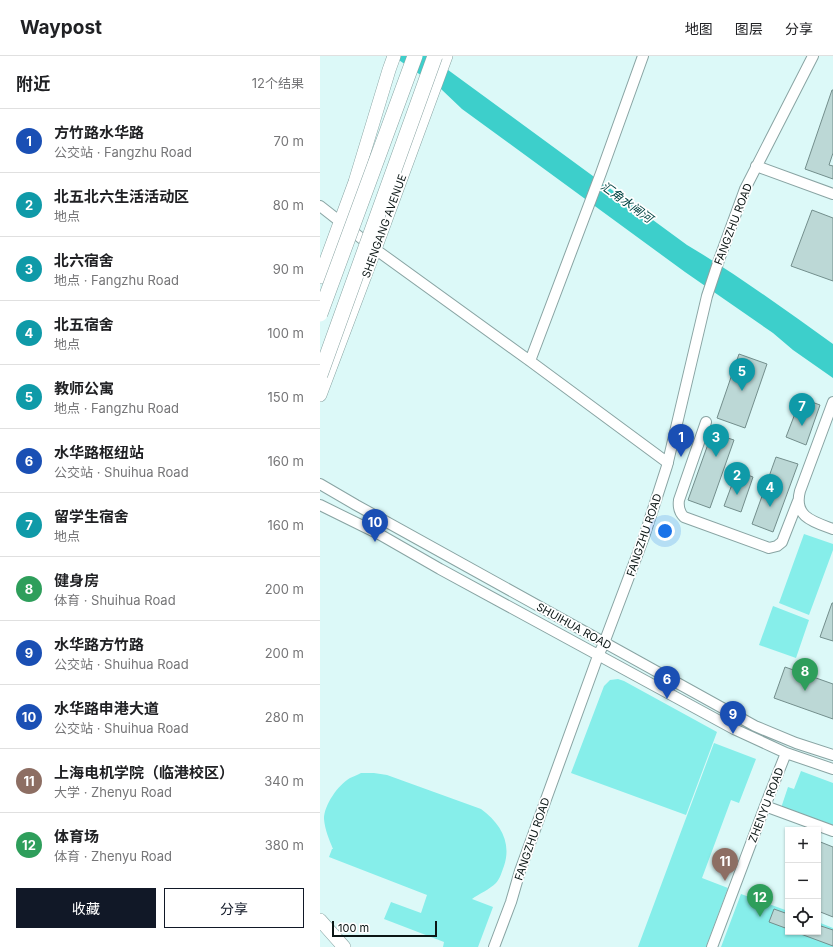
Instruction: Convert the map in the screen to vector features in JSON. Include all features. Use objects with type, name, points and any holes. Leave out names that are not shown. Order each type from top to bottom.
[{"type":"highway","points":[[320,314],[415,56]]},
{"type":"highway","points":[[320,375],[442,59]]},
{"type":"main road","points":[[320,277],[355,182],[393,59]]},
{"type":"main road","name":"SHENGANG AVENUE","points":[[320,395],[376,249],[432,95],[442,59]]},
{"type":"main road","points":[[320,920],[344,947]]},
{"type":"street","points":[[530,361],[601,173],[643,56]]},
{"type":"street","name":"FANGZHU ROAD","points":[[494,947],[598,656],[644,537],[668,463],[707,296],[719,260],[745,189],[813,56]]},
{"type":"street","points":[[756,166],[833,194]]},
{"type":"street","points":[[320,206],[376,249],[668,463]]},
{"type":"street","points":[[706,422],[679,500],[679,511],[684,517],[769,548],[777,546],[782,542],[833,402]]},
{"type":"street","name":"SHUIHUA ROAD","points":[[320,484],[362,509],[755,726],[796,743],[833,755]]},
{"type":"street","points":[[798,501],[802,512],[808,519],[833,528]]},
{"type":"street","name":"SHUIHUA ROAD","points":[[320,505],[379,534],[598,656],[734,729],[786,753],[833,769]]},
{"type":"street","name":"ZHENYU ROAD","points":[[712,947],[786,753]]},
{"type":"street","points":[[765,806],[833,831]]},
{"type":"shaded area","points":[[804,534],[833,544],[833,550],[809,615],[779,603]]},
{"type":"shaded area","points":[[773,606],[809,620],[796,658],[759,645]]},
{"type":"shaded area","points":[[618,679],[717,732],[686,815],[571,773],[604,686],[610,680]]},
{"type":"shaded area","points":[[714,743],[756,759],[739,803],[731,800],[702,878],[728,888],[706,947],[638,947]]},
{"type":"shaded area","points":[[801,771],[833,783],[833,827],[781,808],[788,787],[794,789]]},
{"type":"shaded area","points":[[361,773],[387,775],[481,809],[494,820],[499,827],[503,834],[506,849],[506,857],[502,873],[494,885],[472,899],[493,907],[478,947],[443,947],[444,942],[384,919],[391,902],[421,913],[427,895],[329,857],[333,849],[327,834],[324,819],[326,808],[336,790],[345,781]]},
{"type":"shaded area","points":[[741,894],[785,910],[785,935],[821,935],[821,923],[833,928],[833,947],[721,947]]},
{"type":"water","name":"汇角水闸河","points":[[393,56],[429,56],[687,245],[743,281],[833,344],[833,378],[793,350],[773,333],[685,272],[462,109],[441,89]]},
{"type":"building","points":[[832,90],[833,153],[829,165],[833,166],[833,179],[805,169]]},
{"type":"building","points":[[812,210],[833,218],[833,281],[791,266]]},
{"type":"building","points":[[739,354],[767,364],[745,428],[717,418]]},
{"type":"building","points":[[801,398],[820,405],[806,445],[786,437]]},
{"type":"building","points":[[712,433],[734,440],[710,508],[688,500]]},
{"type":"building","points":[[776,457],[798,464],[773,532],[752,524]]},
{"type":"building","points":[[737,471],[753,477],[741,512],[724,506]]},
{"type":"building","points":[[833,603],[833,641],[820,637]]},
{"type":"building","points":[[785,667],[833,684],[833,719],[774,698]]},
{"type":"building","points":[[821,842],[833,847],[833,917],[821,912]]},
{"type":"building","points":[[774,909],[785,913],[785,928],[769,922]]},
{"type":"building","points":[[821,926],[833,930],[833,946],[803,935],[821,935]]},
{"type":"place","name":"教师公寓","points":[[742,391]]},
{"type":"place","name":"留学生宿舍","points":[[802,426]]},
{"type":"place","name":"方竹路水华路","points":[[681,457]]},
{"type":"place","name":"北六宿舍","points":[[716,457]]},
{"type":"place","name":"北五北六生活活动区","points":[[737,495]]},
{"type":"place","name":"北五宿舍","points":[[770,507]]},
{"type":"place","name":"水华路申港大道","points":[[375,542]]},
{"type":"place","name":"健身房","points":[[805,691]]},
{"type":"place","name":"水华路枢纽站","points":[[667,699]]},
{"type":"place","name":"水华路方竹路","points":[[733,734]]},
{"type":"place","name":"上海电机学院（临港校区）","points":[[725,881]]},
{"type":"place","name":"体育场","points":[[760,917]]}]
